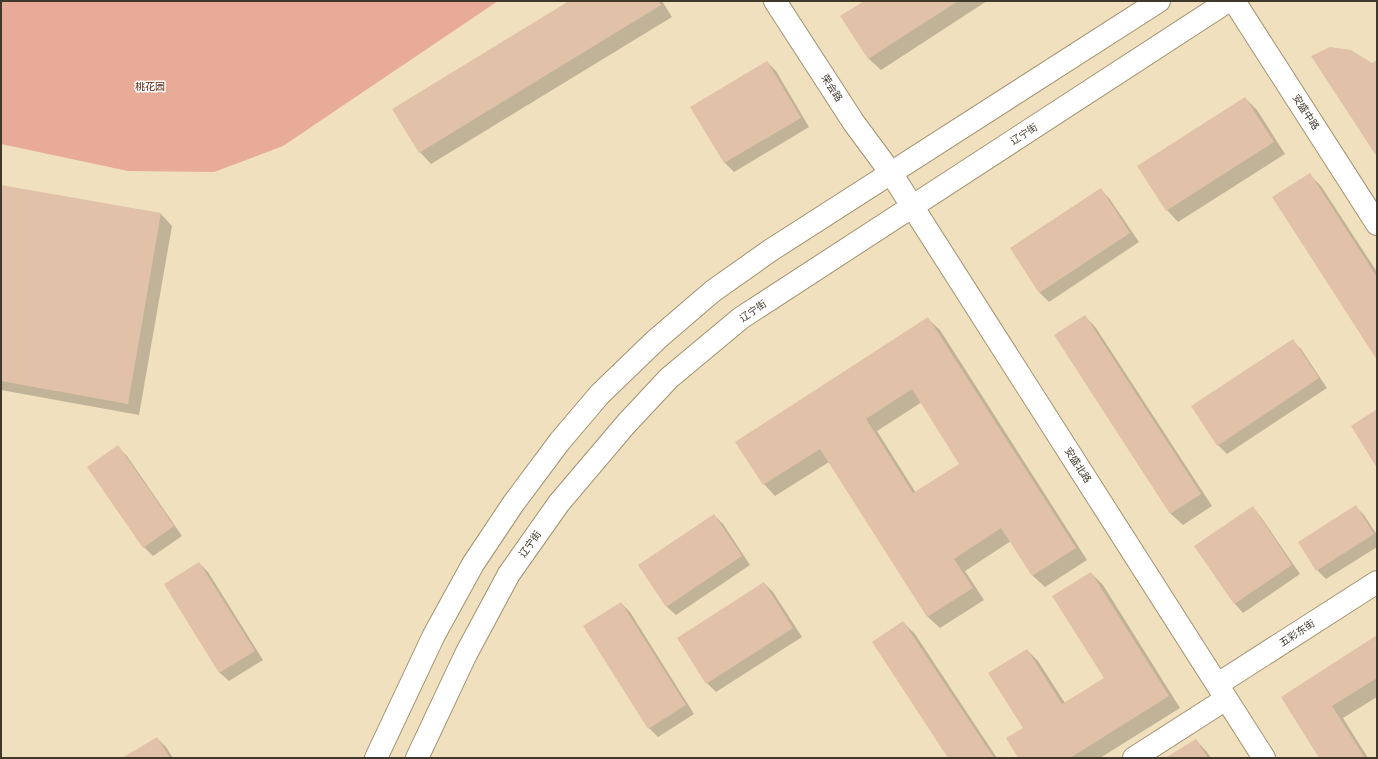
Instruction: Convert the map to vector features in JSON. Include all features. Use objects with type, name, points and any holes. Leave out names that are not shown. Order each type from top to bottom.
[{"type":"street","name":"荣会路","points":[[775,1],[854,123],[892,173]]},
{"type":"street","points":[[376,758],[434,635],[473,564],[518,498],[560,441],[600,394],[657,339],[713,291],[771,250],[1159,1]]},
{"type":"street","name":"辽宁街","points":[[416,758],[466,654],[509,574],[559,503],[669,378],[741,318],[1228,1]]},
{"type":"street","name":"安盛中路","points":[[1234,1],[1377,224]]},
{"type":"street","name":"安盛北路","points":[[892,173],[1264,758]]},
{"type":"street","name":"五彩东街","points":[[1134,758],[1222,691],[1377,582]]},
{"type":"green space","name":"桃花园","points":[[1,1],[498,1],[283,146],[214,172],[128,171],[1,144]]},
{"type":"building","points":[[569,1],[658,1],[661,5],[419,153],[392,109]]},
{"type":"building","points":[[864,1],[958,1],[868,59],[840,16]]},
{"type":"building","points":[[1330,47],[1351,50],[1372,63],[1377,60],[1377,157],[1311,56]]},
{"type":"building","points":[[767,61],[801,118],[724,163],[690,107]]},
{"type":"building","points":[[1245,97],[1274,142],[1166,211],[1137,166]]},
{"type":"building","points":[[1310,173],[1377,277],[1377,360],[1272,197]]},
{"type":"building","points":[[1,185],[161,213],[128,404],[1,381]]},
{"type":"building","points":[[1101,188],[1130,233],[1039,293],[1010,248]]},
{"type":"building","points":[[1085,315],[1201,494],[1170,514],[1054,335]]},
{"type":"building","points":[[928,317],[1076,548],[1032,576],[1001,528],[954,559],[973,588],[927,617],[820,449],[763,485],[735,442]],"holes":[[[912,389],[959,464],[913,493],[866,419]]]},
{"type":"building","points":[[1293,339],[1319,378],[1217,446],[1191,406]]},
{"type":"building","points":[[1377,409],[1377,468],[1351,426]]},
{"type":"building","points":[[118,445],[174,526],[143,548],[87,467]]},
{"type":"building","points":[[1356,505],[1374,534],[1316,571],[1298,542]]},
{"type":"building","points":[[1253,506],[1292,565],[1234,604],[1194,546]]},
{"type":"building","points":[[714,514],[742,556],[666,607],[638,565]]},
{"type":"building","points":[[199,562],[255,651],[219,673],[164,584]]},
{"type":"building","points":[[1091,572],[1169,696],[1070,758],[1018,758],[1006,738],[1023,728],[988,673],[1027,649],[1062,704],[1104,678],[1052,596]]},
{"type":"building","points":[[764,582],[793,628],[706,684],[677,638]]},
{"type":"building","points":[[621,602],[686,705],[648,729],[583,626]]},
{"type":"building","points":[[903,621],[994,758],[948,758],[872,642]]},
{"type":"building","points":[[1377,635],[1377,678],[1332,706],[1365,758],[1319,758],[1281,697]]},
{"type":"building","points":[[157,737],[170,758],[122,758]]},
{"type":"building","points":[[1196,739],[1208,758],[1165,758]]}]
